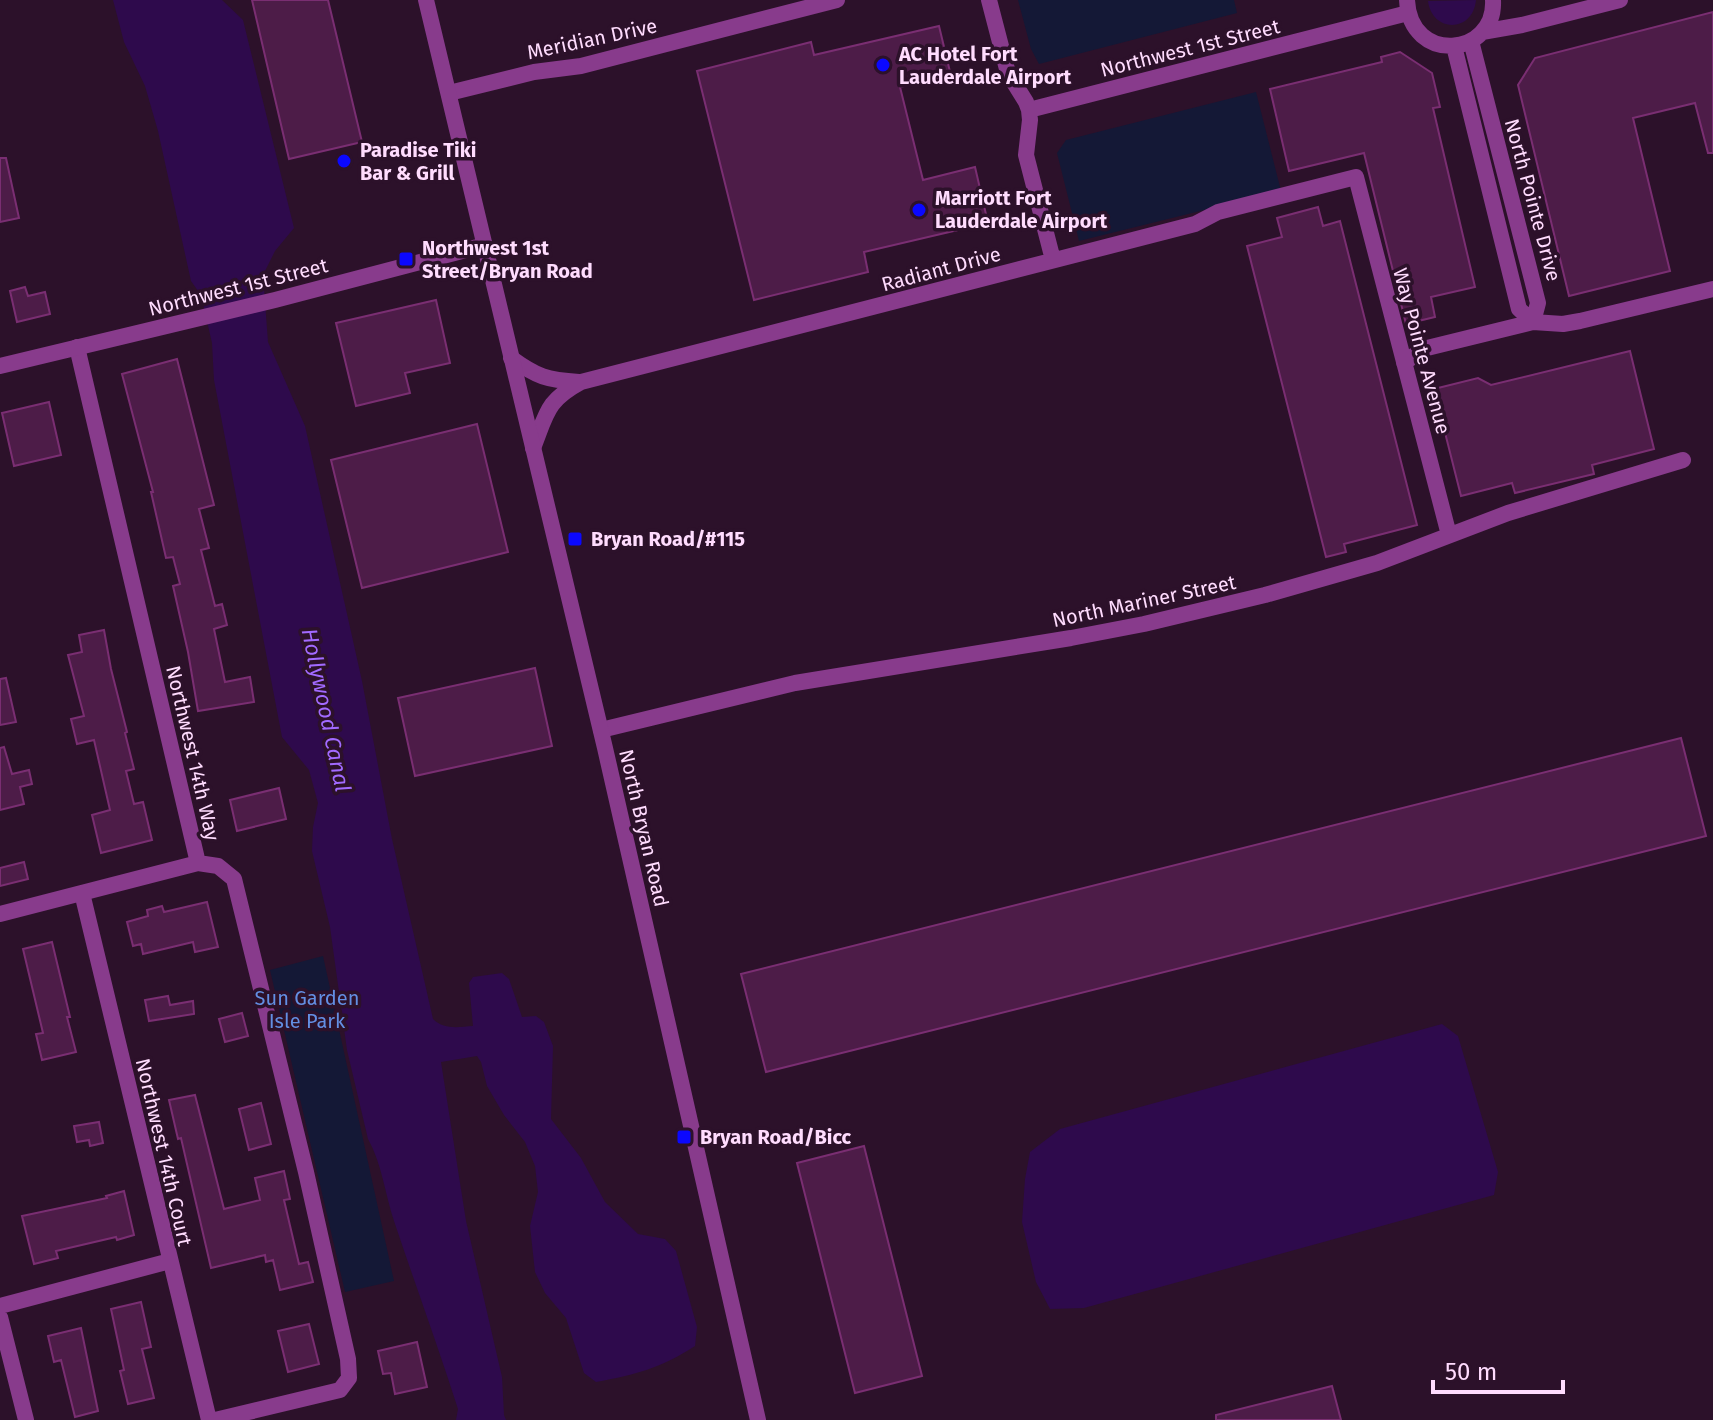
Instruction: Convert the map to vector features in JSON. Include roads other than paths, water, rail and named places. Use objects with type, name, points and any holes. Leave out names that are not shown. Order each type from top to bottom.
[{"type":"street","name":"North Bryan Road","points":[[426,0],[601,730],[758,1420]]},
{"type":"street","name":"Meridian Drive","points":[[449,93],[534,72],[581,66],[837,0]]},
{"type":"street","points":[[989,0],[1008,73],[1029,110],[1026,155],[1053,260]]},
{"type":"street","points":[[1469,40],[1490,20],[1493,0]]},
{"type":"street","points":[[1407,7],[1412,25],[1420,34],[1442,45],[1620,0]]},
{"type":"street","name":"Northwest 1st Street","points":[[1029,110],[1407,7]]},
{"type":"street","name":"North Pointe Drive","points":[[1469,40],[1519,309],[1533,322]]},
{"type":"street","name":"Radiant Drive","points":[[533,448],[552,402],[581,382],[1195,224],[1218,212],[1356,177]]},
{"type":"street","name":"Way Pointe Avenue","points":[[1356,177],[1449,535]]},
{"type":"street","name":"Northwest 1st Street","points":[[0,366],[275,300],[485,245]]},
{"type":"street","points":[[1404,363],[1423,349],[1533,322],[1563,324],[1580,321],[1713,289]]},
{"type":"street","name":"Northwest 14th Way","points":[[77,347],[198,863],[218,866],[234,879],[348,1359],[349,1378],[340,1390],[212,1420]]},
{"type":"street","name":"Radiant Drive","points":[[511,358],[547,379],[581,382]]},
{"type":"street","name":"North Mariner Street","points":[[601,730],[795,683],[1071,638],[1265,595],[1363,567],[1508,513],[1683,460]]},
{"type":"street","points":[[0,914],[198,863]]},
{"type":"street","name":"Northwest 14th Court","points":[[82,893],[170,1261],[212,1420]]},
{"type":"street","points":[[0,1306],[170,1261]]},
{"type":"street","points":[[0,1317],[26,1420]]},
{"type":"water","name":"Hollywood Canal","points":[[113,0],[222,0],[243,20],[294,228],[275,251],[263,275],[268,342],[305,426],[433,1019],[447,1026],[473,1026],[469,983],[473,977],[502,973],[509,979],[522,1017],[536,1016],[544,1022],[553,1046],[551,1119],[581,1158],[605,1202],[638,1234],[665,1239],[676,1251],[697,1327],[695,1346],[647,1370],[596,1382],[584,1373],[566,1318],[545,1293],[535,1272],[530,1226],[538,1192],[535,1166],[525,1142],[487,1086],[477,1056],[441,1062],[466,1221],[502,1377],[506,1420],[456,1420],[458,1409],[368,1139],[347,1050],[330,927],[312,851],[318,803],[309,770],[282,737],[214,380],[212,343],[201,295],[191,281],[145,86],[124,42]]},
{"type":"water","points":[[1476,0],[1468,19],[1452,25],[1437,19],[1428,1]]},
{"type":"water","points":[[1442,1024],[1458,1036],[1498,1172],[1494,1195],[1084,1308],[1050,1309],[1036,1282],[1022,1222],[1030,1152],[1060,1129]]},
{"type":"place","name":"AC Hotel Fort Lauderdale Airport","points":[[883,65]]},
{"type":"place","name":"Paradise Tiki Bar & Grill","points":[[344,161]]},
{"type":"place","name":"Marriott Fort Lauderdale Airport","points":[[919,210]]},
{"type":"place","name":"Northwest 1st Street/Bryan Road","points":[[406,259]]},
{"type":"place","name":"Bryan Road/#115","points":[[575,539]]},
{"type":"place","name":"Bryan Road/Bicc","points":[[684,1137]]},
{"type":"park label","name":"Sun Garden Isle Park","points":[[307,1010]]}]
